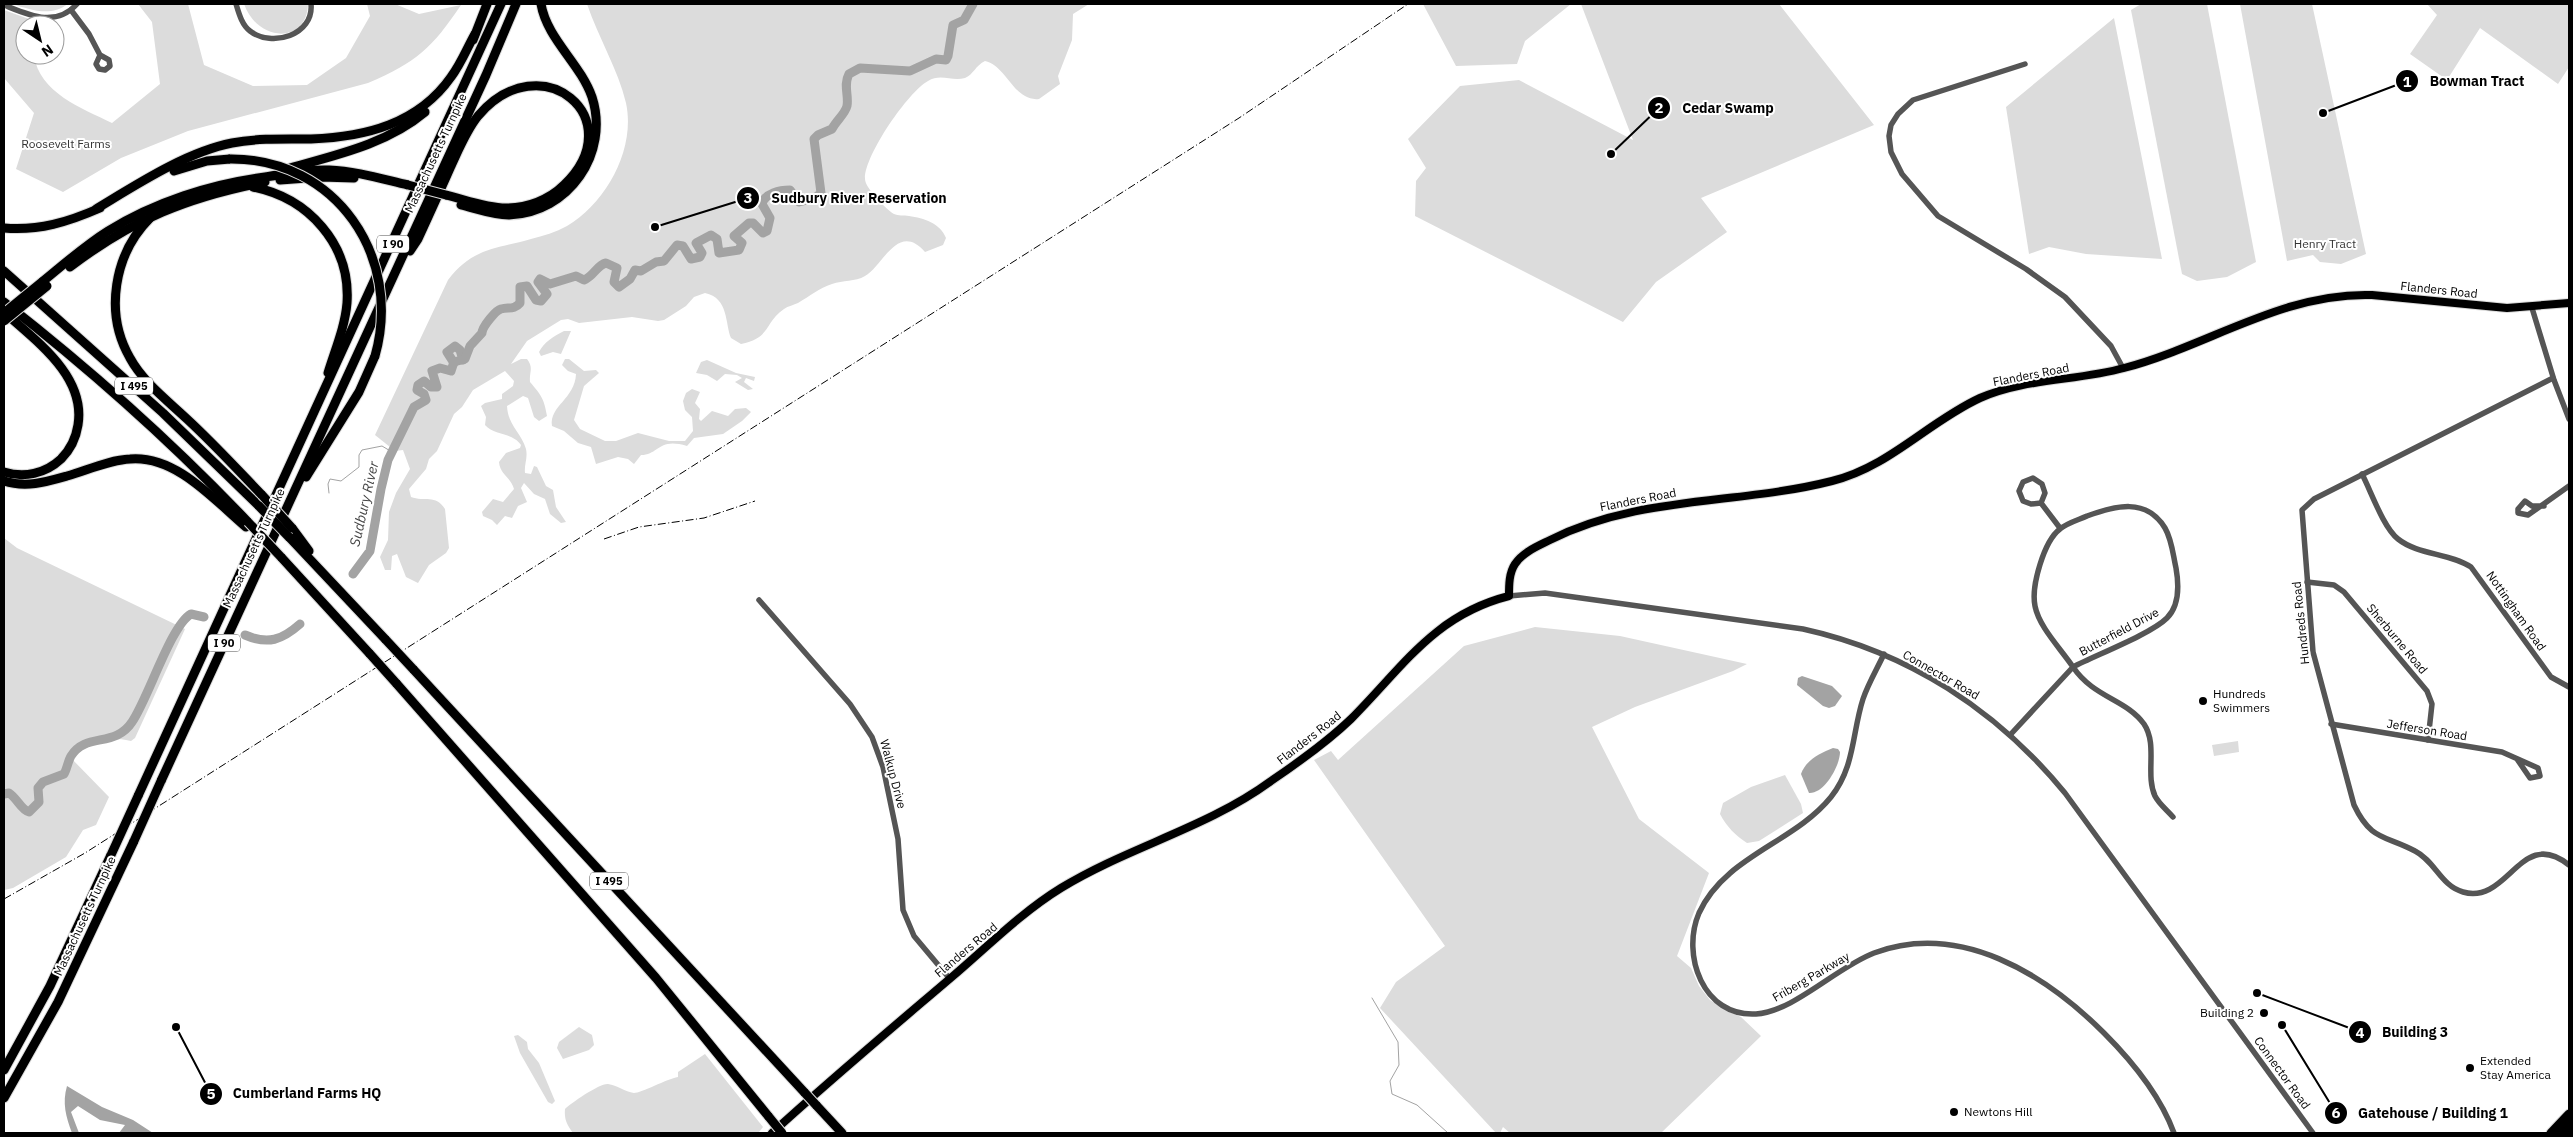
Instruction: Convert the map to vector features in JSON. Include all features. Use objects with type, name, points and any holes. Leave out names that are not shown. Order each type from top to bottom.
[{"type":"highway","points":[[4,472],[31,474],[45,470],[57,462],[68,450],[74,439],[79,413],[75,391],[64,372],[47,352],[4,312],[116,234],[154,214],[371,144],[409,124],[433,104],[452,82],[487,4]]},
{"type":"highway","name":"Massachusetts Turnpike","points":[[4,1070],[56,973],[501,4]]},
{"type":"highway","name":"Massachusetts Turnpike","points":[[4,1098],[56,1006],[134,841],[396,272],[516,4]]},
{"type":"highway","points":[[4,321],[89,244],[133,217],[184,196],[249,182],[344,177],[407,187],[500,214],[528,212],[545,206],[568,191],[590,161],[596,134],[596,115],[592,98],[584,81],[548,24],[541,4]]},
{"type":"highway","points":[[96,209],[188,158],[220,146],[252,140],[349,137],[394,124],[417,111],[440,91],[455,71],[475,34]]},
{"type":"highway","points":[[396,272],[418,239],[469,129],[489,106],[511,92],[538,85],[560,90],[573,99],[581,110],[588,129],[584,156],[573,175],[554,193],[530,205],[506,208],[445,198]]},
{"type":"highway","points":[[4,228],[51,226],[71,221],[188,166],[207,161],[230,159],[268,164],[301,176],[332,197],[357,224],[373,256],[381,290],[381,325],[375,356],[354,400],[288,505]]},
{"type":"highway","points":[[249,182],[282,196],[306,210],[328,234],[343,264],[347,289],[346,310],[318,404]]},
{"type":"highway","points":[[154,214],[129,245],[118,274],[115,308],[123,344],[143,377],[262,495],[291,532]]},
{"type":"highway","points":[[66,270],[105,238]]},
{"type":"highway","name":"I 495","points":[[4,272],[116,370],[259,506],[291,532],[329,580],[842,1133]]},
{"type":"highway","name":"I 495","points":[[4,302],[135,411],[185,457],[247,525],[281,557],[396,683],[656,978],[782,1133]]},
{"type":"highway","points":[[4,481],[20,484],[38,484],[123,460],[150,460],[167,465],[190,480],[247,525]]},
{"type":"highway","points":[[2551,1133],[2569,1114]]},
{"type":"highway","points":[[2561,1133],[2569,1124]]},
{"type":"main road","name":"Flanders Road","points":[[772,1133],[1026,914],[1062,888],[1105,865],[1208,817],[1270,782],[1349,721],[1435,631],[1466,611],[1509,596],[1512,569],[1520,558],[1536,546],[1593,521],[1642,508],[1798,488],[1834,480],[1876,464],[1951,414],[1992,394],[2124,368],[2168,354],[2283,308],[2327,297],[2372,295],[2496,307],[2532,308],[2569,303]]},
{"type":"street","points":[[4,6],[34,18],[54,18],[71,10],[77,4]]},
{"type":"street","points":[[236,4],[240,18],[249,31],[263,38],[280,39],[293,35],[303,26],[309,17],[310,4]]},
{"type":"street","points":[[71,10],[89,34],[100,55]]},
{"type":"street","points":[[2025,64],[1913,100],[1898,114],[1891,125],[1889,136],[1891,152],[1902,174],[1938,216],[2026,269],[2065,297],[2112,346],[2124,368]]},
{"type":"street","points":[[2532,308],[2553,378],[2569,419]]},
{"type":"street","name":"Hundreds Road","points":[[2553,378],[2314,499],[2302,510],[2313,652],[2354,804],[2365,824],[2382,839],[2424,856],[2445,882],[2454,889],[2464,893],[2487,891],[2497,887],[2520,862],[2530,857],[2552,855],[2569,865]]},
{"type":"street","name":"Nottingham Road","points":[[2362,474],[2390,530],[2398,539],[2471,567],[2551,677],[2569,687]]},
{"type":"street","points":[[2033,478],[2042,484],[2045,493],[2041,503],[2031,504],[2023,501],[2019,492],[2023,482],[2033,478]]},
{"type":"street","points":[[2544,506],[2569,486]]},
{"type":"street","points":[[2041,503],[2060,528]]},
{"type":"street","name":"Butterfield Drive","points":[[2011,734],[2073,667],[2166,620],[2177,602],[2178,585],[2168,536],[2157,519],[2143,509],[2126,505],[2114,507],[2060,528],[2047,546],[2034,589],[2034,599],[2040,618],[2073,667]]},
{"type":"street","name":"Sherburne Road","points":[[2307,582],[2334,585],[2344,592],[2427,691],[2432,704],[2428,740]]},
{"type":"street","name":"Connector Road","points":[[1509,596],[1545,593],[1771,623],[1838,638],[1884,654],[1958,694],[2011,734],[2044,766],[2313,1133]]},
{"type":"street","name":"Walkup Drive","points":[[759,600],[850,704],[872,737],[883,767],[898,839],[904,910],[914,936],[950,979]]},
{"type":"street","name":"Friberg Parkway","points":[[1884,654],[1863,698],[1848,768],[1833,794],[1813,816],[1732,871],[1711,892],[1704,904],[1698,916],[1692,942],[1694,964],[1703,984],[1709,993],[1724,1006],[1755,1014],[1776,1010],[1844,968],[1886,950],[1930,943],[1975,950],[2008,963],[2045,983],[2084,1014],[2121,1052],[2148,1085],[2164,1108],[2174,1133]]},
{"type":"street","points":[[2073,667],[2089,687],[2132,711],[2144,724],[2149,737],[2154,794],[2173,817]]},
{"type":"street","name":"Jefferson Road","points":[[2331,724],[2502,752],[2517,760]]},
{"type":"green space","points":[[12,4],[68,4],[54,10],[41,11]]},
{"type":"green space","name":"Roosevelt Farms","points":[[138,4],[188,4],[204,65],[253,86],[307,85],[346,58],[370,16],[367,4],[395,4],[419,14],[461,5],[432,43],[422,52],[399,68],[368,83],[188,131],[121,158],[63,192],[16,169],[34,113],[4,78],[4,10],[18,15],[15,15],[15,65],[37,65],[44,80],[64,98],[112,123],[160,84],[152,22]]},
{"type":"green space","points":[[244,4],[308,4],[306,17],[300,26],[291,32],[281,34],[270,32],[260,26],[251,17]]},
{"type":"green space","points":[[587,4],[1089,4],[1073,14],[1072,40],[1058,76],[1060,84],[1039,99],[1023,95],[999,69],[985,61],[965,78],[937,78],[928,81],[920,87],[899,111],[879,141],[867,169],[865,179],[868,188],[894,214],[920,218],[936,225],[946,238],[943,245],[925,252],[915,244],[907,241],[899,243],[865,276],[827,286],[786,308],[777,315],[758,338],[741,344],[731,338],[725,312],[718,300],[705,293],[694,297],[686,306],[664,320],[658,321],[632,317],[579,323],[568,319],[561,320],[527,341],[511,364],[521,359],[527,359],[531,368],[530,382],[542,397],[547,416],[539,421],[534,417],[528,398],[523,396],[507,406],[508,413],[526,449],[525,473],[531,474],[534,466],[537,467],[546,486],[553,490],[556,507],[566,522],[561,523],[550,514],[545,499],[534,494],[524,483],[521,488],[527,502],[518,506],[512,518],[505,516],[497,525],[492,520],[483,516],[482,512],[493,499],[503,502],[514,489],[501,470],[499,462],[506,453],[520,448],[521,445],[513,438],[494,431],[485,425],[486,417],[481,406],[485,403],[502,399],[502,394],[513,386],[514,381],[505,371],[473,390],[462,407],[454,414],[437,451],[429,459],[426,469],[409,489],[411,497],[434,500],[445,509],[449,548],[446,553],[429,565],[418,583],[406,577],[397,554],[392,556],[391,570],[385,570],[380,557],[388,540],[389,512],[396,493],[410,469],[403,450],[395,451],[375,435],[448,280],[457,269],[485,251],[545,235],[567,226],[594,204],[615,173],[622,156],[626,138],[628,121],[626,103],[618,78]]},
{"type":"green space","points":[[1423,4],[1571,4],[1525,41],[1517,64],[1456,66]]},
{"type":"green space","points":[[1581,4],[1779,4],[1874,125],[1701,198],[1727,232],[1656,282],[1623,322],[1415,216],[1416,181],[1426,168],[1408,139],[1460,86],[1519,80],[1633,140]]},
{"type":"green space","points":[[2141,4],[2207,4],[2256,262],[2227,277],[2197,281],[2182,274],[2131,10]]},
{"type":"green space","name":"Henry Tract","points":[[2240,4],[2312,4],[2366,254],[2341,264],[2320,262],[2313,255],[2287,261]]},
{"type":"green space","points":[[2427,4],[2569,4],[2569,67],[2558,84],[2480,28],[2447,80],[2410,54],[2437,15]]},
{"type":"green space","points":[[2114,18],[2162,259],[2086,254],[2049,247],[2029,254],[2006,107]]},
{"type":"green space","points":[[564,331],[571,331],[561,354],[553,352],[541,356],[539,352],[544,345]]},
{"type":"green space","points":[[565,359],[569,359],[584,371],[596,370],[599,373],[584,386],[574,420],[580,429],[605,441],[616,441],[638,433],[669,441],[685,441],[693,431],[692,417],[685,410],[683,401],[686,393],[692,389],[700,392],[695,403],[700,409],[699,419],[701,421],[712,411],[728,416],[735,409],[746,408],[751,412],[742,421],[723,434],[694,438],[687,446],[677,444],[664,445],[652,452],[641,455],[634,464],[628,459],[618,457],[596,464],[591,447],[578,443],[564,431],[552,426],[554,413],[575,383],[576,374],[568,371],[562,365]]},
{"type":"green space","points":[[707,360],[736,373],[755,377],[754,381],[746,378],[744,382],[753,389],[748,390],[735,382],[742,378],[737,375],[725,374],[717,381],[707,375],[696,373],[701,362]]},
{"type":"green space","points":[[4,538],[17,548],[185,629],[135,738],[131,741],[98,740],[83,746],[70,757],[109,797],[96,825],[83,830],[66,857],[13,888],[4,890]]},
{"type":"green space","points":[[1535,627],[1620,636],[1747,664],[1733,671],[1635,707],[1592,727],[1639,819],[1709,873],[1677,956],[1691,968],[1699,986],[1710,1000],[1725,1010],[1741,1017],[1761,1036],[1661,1133],[1510,1133],[1503,1127],[1500,1133],[1496,1133],[1380,1008],[1396,982],[1445,946],[1314,760],[1331,751],[1338,760],[1464,646]]},
{"type":"green space","points":[[2238,741],[2239,752],[2214,756],[2212,745]]},
{"type":"green space","points":[[1785,775],[1801,804],[1803,813],[1759,841],[1747,843],[1732,830],[1720,814],[1723,803],[1751,787]]},
{"type":"green space","points":[[579,1027],[592,1035],[594,1045],[589,1050],[563,1059],[557,1048],[559,1042]]},
{"type":"green space","points":[[518,1035],[527,1042],[528,1049],[539,1063],[555,1101],[552,1104],[548,1102],[520,1053],[514,1036]]},
{"type":"green space","points":[[705,1054],[763,1127],[759,1132],[573,1133],[568,1125],[565,1109],[592,1090],[608,1084],[634,1093],[678,1077],[678,1072]]},
{"type":"shaded area","points":[[1802,676],[1832,686],[1842,696],[1835,706],[1829,708],[1823,706],[1797,685],[1798,678]]},
{"type":"shaded area","points":[[1833,748],[1838,749],[1840,752],[1834,771],[1820,789],[1809,793],[1801,774],[1803,769],[1814,758]]},
{"type":"shaded area","points":[[67,1086],[102,1107],[133,1120],[153,1133],[119,1133],[125,1125],[100,1120],[78,1106],[71,1112],[79,1133],[72,1133],[65,1110]]},
{"type":"waterway","name":"Sudbury River","points":[[353,574],[370,551],[388,460],[414,407],[426,400],[424,394],[417,390],[418,385],[424,381],[431,387],[437,387],[432,371],[440,368],[451,371],[454,362],[465,359],[470,346],[482,333],[493,315],[501,309],[513,307],[520,303],[520,287],[527,286],[536,300],[541,301],[547,294],[538,282],[540,279],[550,284],[576,276],[584,280],[606,263],[617,268],[614,282],[619,287],[630,279],[635,270],[641,271],[656,262],[664,261],[677,245],[683,246],[691,259],[700,257],[702,253],[696,243],[711,235],[717,239],[719,253],[739,250],[742,243],[734,236],[749,223],[753,223],[763,233],[767,231],[770,218],[762,204],[766,197],[790,190],[799,202],[815,198],[821,193],[814,139],[818,135],[832,129],[846,109],[846,82],[849,74],[860,68],[910,71],[936,59],[946,60],[953,25],[964,20],[973,4]]},
{"type":"waterway","points":[[454,363],[447,352],[455,346],[460,350],[463,360]]},
{"type":"waterway","points":[[329,493],[328,484],[330,479],[341,481],[359,467],[359,455],[362,450],[382,446],[392,452]]},
{"type":"waterway","name":"Sudbury River","points":[[4,794],[9,793],[29,812],[39,802],[38,788],[43,782],[64,774],[71,756],[77,749],[84,744],[109,738],[125,730],[138,711],[168,647],[183,621],[191,614],[204,617]]},
{"type":"waterway","name":"Sudbury River","points":[[245,635],[261,640],[274,639],[287,634],[300,624]]},
{"type":"waterway","points":[[1372,998],[1398,1042],[1399,1065],[1390,1081],[1392,1094],[1417,1105],[1448,1133]]},
{"type":"railway","points":[[4,899],[85,853],[1239,118],[1408,4]]},
{"type":"railway","points":[[604,539],[639,527],[704,518],[755,501]]},
{"type":"place","name":"Bowman Tract","points":[[2323,113]]},
{"type":"place","name":"Cedar Swamp","points":[[1611,154]]},
{"type":"place","name":"Sudbury River Reservation","points":[[655,227]]},
{"type":"place","name":"Hundreds Swimmers","points":[[2203,701]]},
{"type":"place","name":"Building 3","points":[[2257,993]]},
{"type":"place","name":"Building 2","points":[[2264,1013]]},
{"type":"place","name":"Gatehouse / Building 1","points":[[2282,1025]]},
{"type":"place","name":"Cumberland Farms HQ","points":[[176,1027]]},
{"type":"place","name":"Extended Stay America","points":[[2470,1068]]},
{"type":"place","name":"Newtons Hill","points":[[1954,1112]]}]
